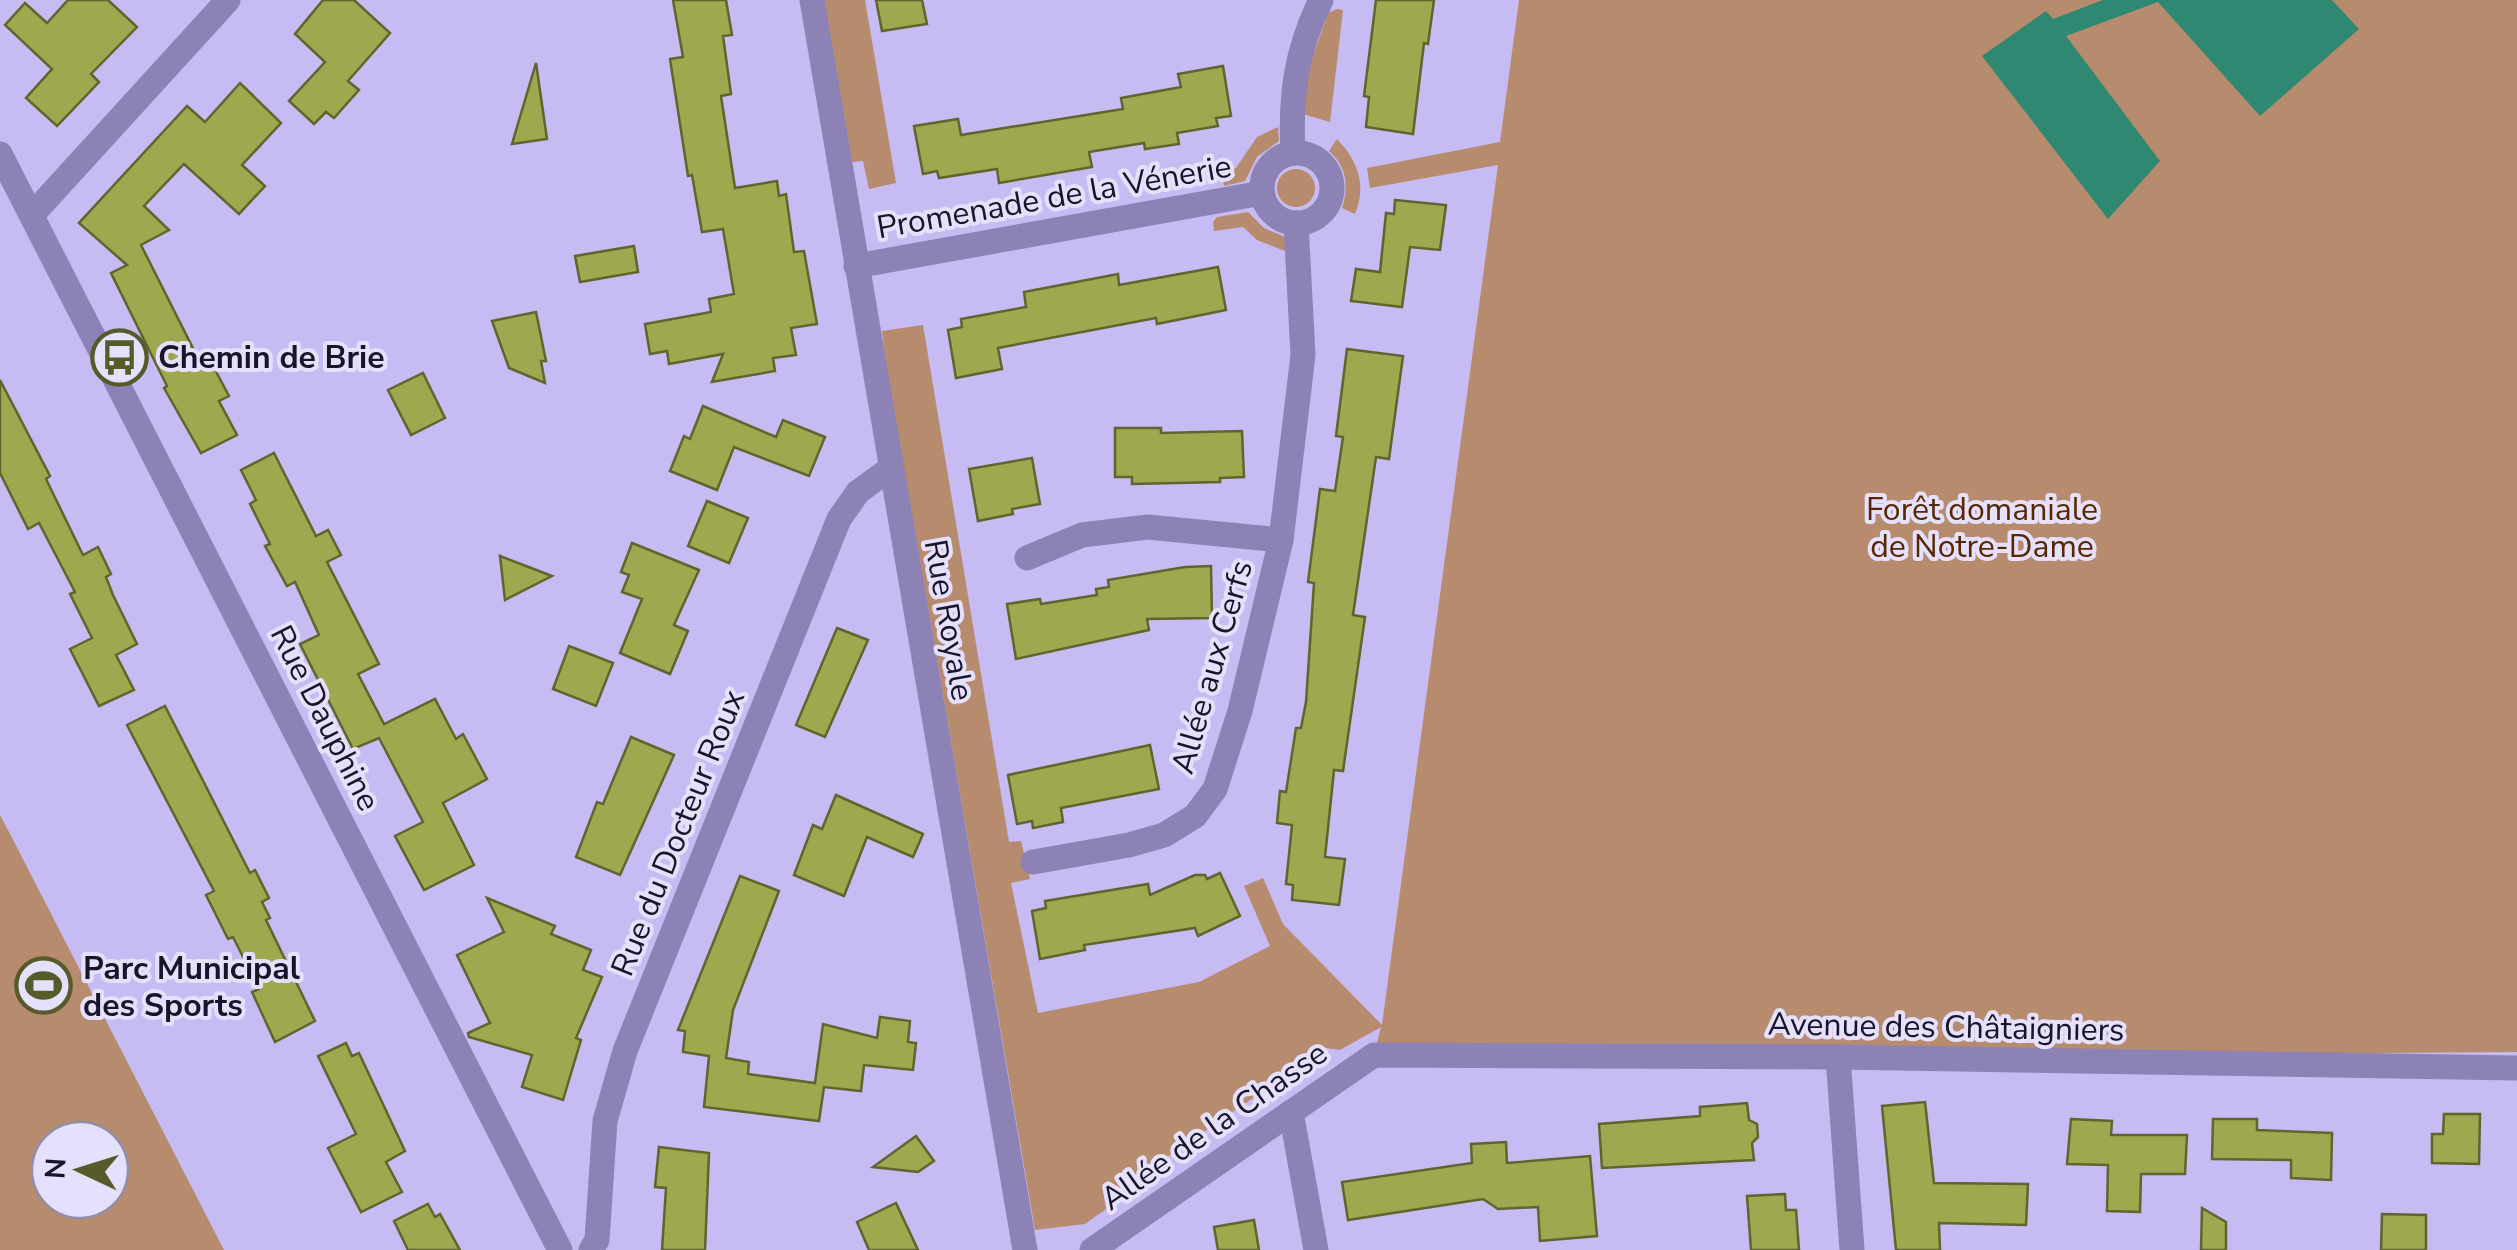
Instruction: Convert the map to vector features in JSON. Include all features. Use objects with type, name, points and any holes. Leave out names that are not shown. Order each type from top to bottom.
[{"type":"street","points":[[32,215],[228,0]]},
{"type":"street","name":"Rue Royale","points":[[812,0],[1025,1250]]},
{"type":"street","points":[[1292,152],[1297,62],[1321,0]]},
{"type":"street","points":[[1292,152],[1313,156],[1332,180],[1330,202],[1307,222],[1296,223],[1274,214],[1262,193],[1266,171],[1292,152]]},
{"type":"street","name":"Rue Dauphine","points":[[0,154],[560,1250]]},
{"type":"street","name":"Promenade de la Vénerie","points":[[856,266],[1262,193]]},
{"type":"street","name":"Allée aux Cerfs","points":[[1033,862],[1164,835],[1195,816],[1214,789],[1240,712],[1281,540],[1303,355],[1296,223]]},
{"type":"street","name":"Rue du Docteur Roux","points":[[591,1250],[596,1240],[605,1121],[625,1051],[839,519],[858,492],[890,468]]},
{"type":"street","name":"Allée aux Cerfs","points":[[1027,558],[1082,535],[1148,528],[1281,540]]},
{"type":"street","name":"Avenue des Châtaigniers","points":[[1374,1055],[1838,1057],[2517,1068]]},
{"type":"street","name":"Allée de la Chasse","points":[[1092,1250],[1374,1055]]},
{"type":"street","points":[[1838,1057],[1852,1250]]},
{"type":"street","points":[[1291,1112],[1316,1250]]},
{"type":"green space","points":[[824,0],[865,0],[896,183],[869,189],[863,161],[852,162]]},
{"type":"green space","name":"Forêt domaniale de Notre-Dame","points":[[1519,0],[2517,0],[2517,1052],[1838,1057],[1374,1055],[1381,1027],[1340,1050],[1326,1048],[1132,1181],[1130,1192],[1085,1224],[1035,1230],[909,497],[899,468],[882,331],[923,325],[1009,842],[1021,841],[1030,879],[1011,883],[1038,1013],[1199,982],[1270,946],[1244,886],[1263,878],[1283,924],[1382,1025],[1498,165],[1370,188],[1367,168],[1500,142]]},
{"type":"green space","points":[[1343,10],[1330,122],[1303,114],[1308,70],[1328,13]]},
{"type":"green space","points":[[1278,127],[1279,141],[1257,157],[1245,181],[1224,186],[1222,171],[1236,168],[1257,137]]},
{"type":"green space","points":[[1337,139],[1358,174],[1360,193],[1355,214],[1342,208],[1345,177],[1329,151]]},
{"type":"green space","points":[[1296,169],[1310,174],[1315,188],[1310,202],[1296,207],[1282,202],[1277,188],[1282,174]]},
{"type":"green space","points":[[1248,212],[1264,228],[1285,237],[1285,251],[1257,240],[1243,227],[1214,231],[1217,217]]},
{"type":"green space","name":"Parc Municipal des Sports","points":[[0,815],[224,1250],[0,1250]]},
{"type":"shaded area","points":[[2103,0],[2332,0],[2359,29],[2260,116],[2158,2],[2066,36],[2160,161],[2108,219],[1982,56],[2046,11],[2053,19]]},
{"type":"building","points":[[68,0],[108,0],[137,27],[91,74],[99,82],[57,126],[26,98],[52,69],[5,25],[25,3],[47,23]]},
{"type":"building","points":[[323,0],[354,0],[390,33],[348,81],[359,90],[334,118],[326,112],[314,124],[289,101],[325,62],[295,34]]},
{"type":"building","points":[[673,0],[726,0],[732,35],[723,36],[731,94],[721,96],[735,188],[777,181],[779,196],[786,194],[794,252],[804,251],[817,324],[791,328],[796,355],[773,358],[775,371],[712,382],[723,354],[669,364],[667,351],[650,354],[645,324],[711,312],[709,299],[734,294],[723,229],[702,232],[692,175],[688,176],[670,59],[683,57]]},
{"type":"building","points":[[876,0],[922,0],[927,24],[882,31]]},
{"type":"building","points":[[1376,0],[1434,0],[1428,44],[1424,43],[1413,134],[1366,127],[1369,97],[1364,96]]},
{"type":"building","points":[[536,63],[547,139],[512,144]]},
{"type":"building","points":[[1223,66],[1231,116],[1216,118],[1218,126],[1177,133],[1179,144],[1145,149],[1144,143],[1089,152],[1092,167],[999,183],[997,169],[939,178],[937,171],[923,174],[914,126],[958,119],[961,135],[1123,109],[1121,98],[1181,87],[1178,74]]},
{"type":"building","points":[[240,83],[281,123],[242,165],[265,186],[239,214],[184,164],[144,206],[169,230],[141,245],[203,368],[212,364],[229,396],[219,401],[237,435],[201,453],[164,388],[167,386],[111,273],[127,265],[79,223],[187,106],[205,122]]},
{"type":"building","points":[[1395,200],[1446,205],[1440,250],[1410,247],[1402,307],[1351,301],[1356,269],[1380,272],[1386,213],[1394,214]]},
{"type":"building","points":[[634,246],[638,272],[580,282],[575,256]]},
{"type":"building","points":[[1218,267],[1226,310],[1157,324],[1156,318],[998,348],[1002,369],[956,378],[948,330],[962,327],[961,319],[1026,307],[1024,292],[1118,274],[1119,285]]},
{"type":"building","points":[[536,312],[546,361],[541,361],[545,383],[509,368],[492,321]]},
{"type":"building","points":[[1347,349],[1403,356],[1389,459],[1376,457],[1353,615],[1365,617],[1343,771],[1334,770],[1325,857],[1345,859],[1339,905],[1292,900],[1293,885],[1286,884],[1292,825],[1277,823],[1280,791],[1286,792],[1296,728],[1301,728],[1306,702],[1314,583],[1308,582],[1320,489],[1335,491],[1343,437],[1336,436]]},
{"type":"building","points":[[423,373],[445,418],[411,435],[388,390]]},
{"type":"building","points":[[0,380],[50,476],[46,479],[83,555],[98,547],[111,574],[106,577],[113,595],[137,644],[116,655],[134,690],[99,706],[70,649],[92,638],[70,594],[75,592],[39,523],[28,529],[0,473]]},
{"type":"building","points":[[703,406],[776,437],[783,420],[825,437],[809,476],[734,447],[717,490],[670,471],[684,436],[690,439]]},
{"type":"building","points":[[1115,428],[1161,428],[1161,433],[1242,431],[1244,477],[1220,478],[1220,482],[1132,484],[1132,477],[1115,477]]},
{"type":"building","points":[[274,453],[316,536],[328,530],[341,555],[327,562],[379,664],[358,674],[384,724],[435,699],[456,739],[463,734],[487,779],[443,803],[474,865],[424,890],[395,836],[423,822],[379,738],[353,749],[300,644],[319,635],[295,582],[287,586],[265,546],[270,544],[250,504],[256,500],[241,470]]},
{"type":"building","points":[[1032,458],[1040,504],[978,521],[969,469]]},
{"type":"building","points":[[707,501],[748,518],[729,563],[688,546]]},
{"type":"building","points":[[632,543],[699,570],[674,625],[688,631],[670,674],[620,653],[642,599],[622,592],[629,575],[621,572]]},
{"type":"building","points":[[500,556],[552,576],[505,600]]},
{"type":"building","points":[[1211,566],[1212,618],[1147,619],[1149,630],[1016,659],[1007,604],[1040,599],[1041,604],[1097,595],[1096,589],[1109,587],[1108,580]]},
{"type":"building","points":[[837,628],[868,640],[825,737],[796,725]]},
{"type":"building","points":[[569,646],[613,663],[596,706],[553,689]]},
{"type":"building","points":[[165,706],[250,873],[255,870],[269,898],[262,902],[270,918],[266,920],[315,1021],[275,1042],[252,992],[259,989],[206,895],[214,891],[127,725]]},
{"type":"building","points":[[631,737],[674,755],[620,875],[576,857],[597,802],[603,804]]},
{"type":"building","points":[[1150,745],[1159,789],[1061,808],[1063,822],[1033,828],[1032,821],[1017,824],[1008,775]]},
{"type":"building","points":[[836,795],[923,834],[913,857],[867,837],[844,896],[794,875],[813,825],[822,829]]},
{"type":"building","points":[[1220,873],[1240,916],[1198,936],[1195,928],[1084,945],[1085,950],[1040,959],[1032,911],[1046,908],[1045,901],[1148,884],[1150,895],[1195,875],[1205,875],[1207,879]]},
{"type":"building","points":[[740,876],[779,891],[733,1010],[726,1058],[749,1062],[748,1074],[815,1083],[823,1024],[877,1038],[880,1017],[910,1021],[908,1042],[916,1043],[913,1070],[864,1065],[861,1091],[824,1087],[819,1121],[704,1107],[709,1056],[683,1052],[685,1031],[678,1030]]},
{"type":"building","points":[[487,898],[555,926],[551,934],[591,950],[583,970],[602,977],[576,1038],[581,1040],[563,1100],[522,1087],[532,1055],[469,1037],[468,1033],[490,1023],[457,955],[504,932]]},
{"type":"building","points":[[346,1043],[352,1056],[359,1053],[405,1151],[386,1162],[402,1192],[361,1212],[328,1148],[356,1134],[318,1056]]},
{"type":"building","points":[[1925,1102],[1934,1183],[2028,1184],[2026,1225],[1939,1223],[1940,1250],[1896,1250],[1882,1106]]},
{"type":"building","points":[[1747,1103],[1749,1120],[1757,1124],[1758,1137],[1752,1143],[1754,1160],[1602,1168],[1599,1124],[1700,1116],[1700,1107]]},
{"type":"building","points":[[2444,1114],[2480,1114],[2479,1164],[2432,1163],[2432,1134],[2443,1134]]},
{"type":"building","points":[[2071,1119],[2112,1121],[2111,1135],[2187,1135],[2185,1174],[2141,1174],[2140,1212],[2107,1211],[2108,1165],[2067,1164]]},
{"type":"building","points":[[2213,1119],[2257,1119],[2257,1130],[2332,1133],[2331,1180],[2291,1178],[2291,1160],[2212,1159]]},
{"type":"building","points":[[916,1136],[934,1161],[918,1172],[873,1167]]},
{"type":"building","points":[[1506,1142],[1507,1163],[1590,1156],[1597,1236],[1540,1241],[1538,1207],[1498,1209],[1483,1199],[1348,1220],[1342,1182],[1472,1163],[1471,1144]]},
{"type":"building","points":[[659,1147],[709,1153],[705,1250],[662,1250],[666,1188],[655,1187]]},
{"type":"building","points":[[1785,1194],[1786,1210],[1796,1210],[1799,1250],[1751,1250],[1747,1196]]},
{"type":"building","points":[[896,1203],[918,1250],[869,1250],[857,1222]]},
{"type":"building","points":[[428,1204],[435,1217],[440,1214],[460,1250],[408,1250],[394,1221]]},
{"type":"building","points":[[2202,1208],[2226,1222],[2226,1250],[2201,1250]]},
{"type":"building","points":[[2382,1214],[2426,1215],[2426,1250],[2381,1250]]},
{"type":"building","points":[[1254,1220],[1259,1250],[1218,1250],[1214,1227]]},
{"type":"place","name":"Chemin de Brie","points":[[119,357]]},
{"type":"place","name":"Parc Municipal des Sports","points":[[44,986]]}]
